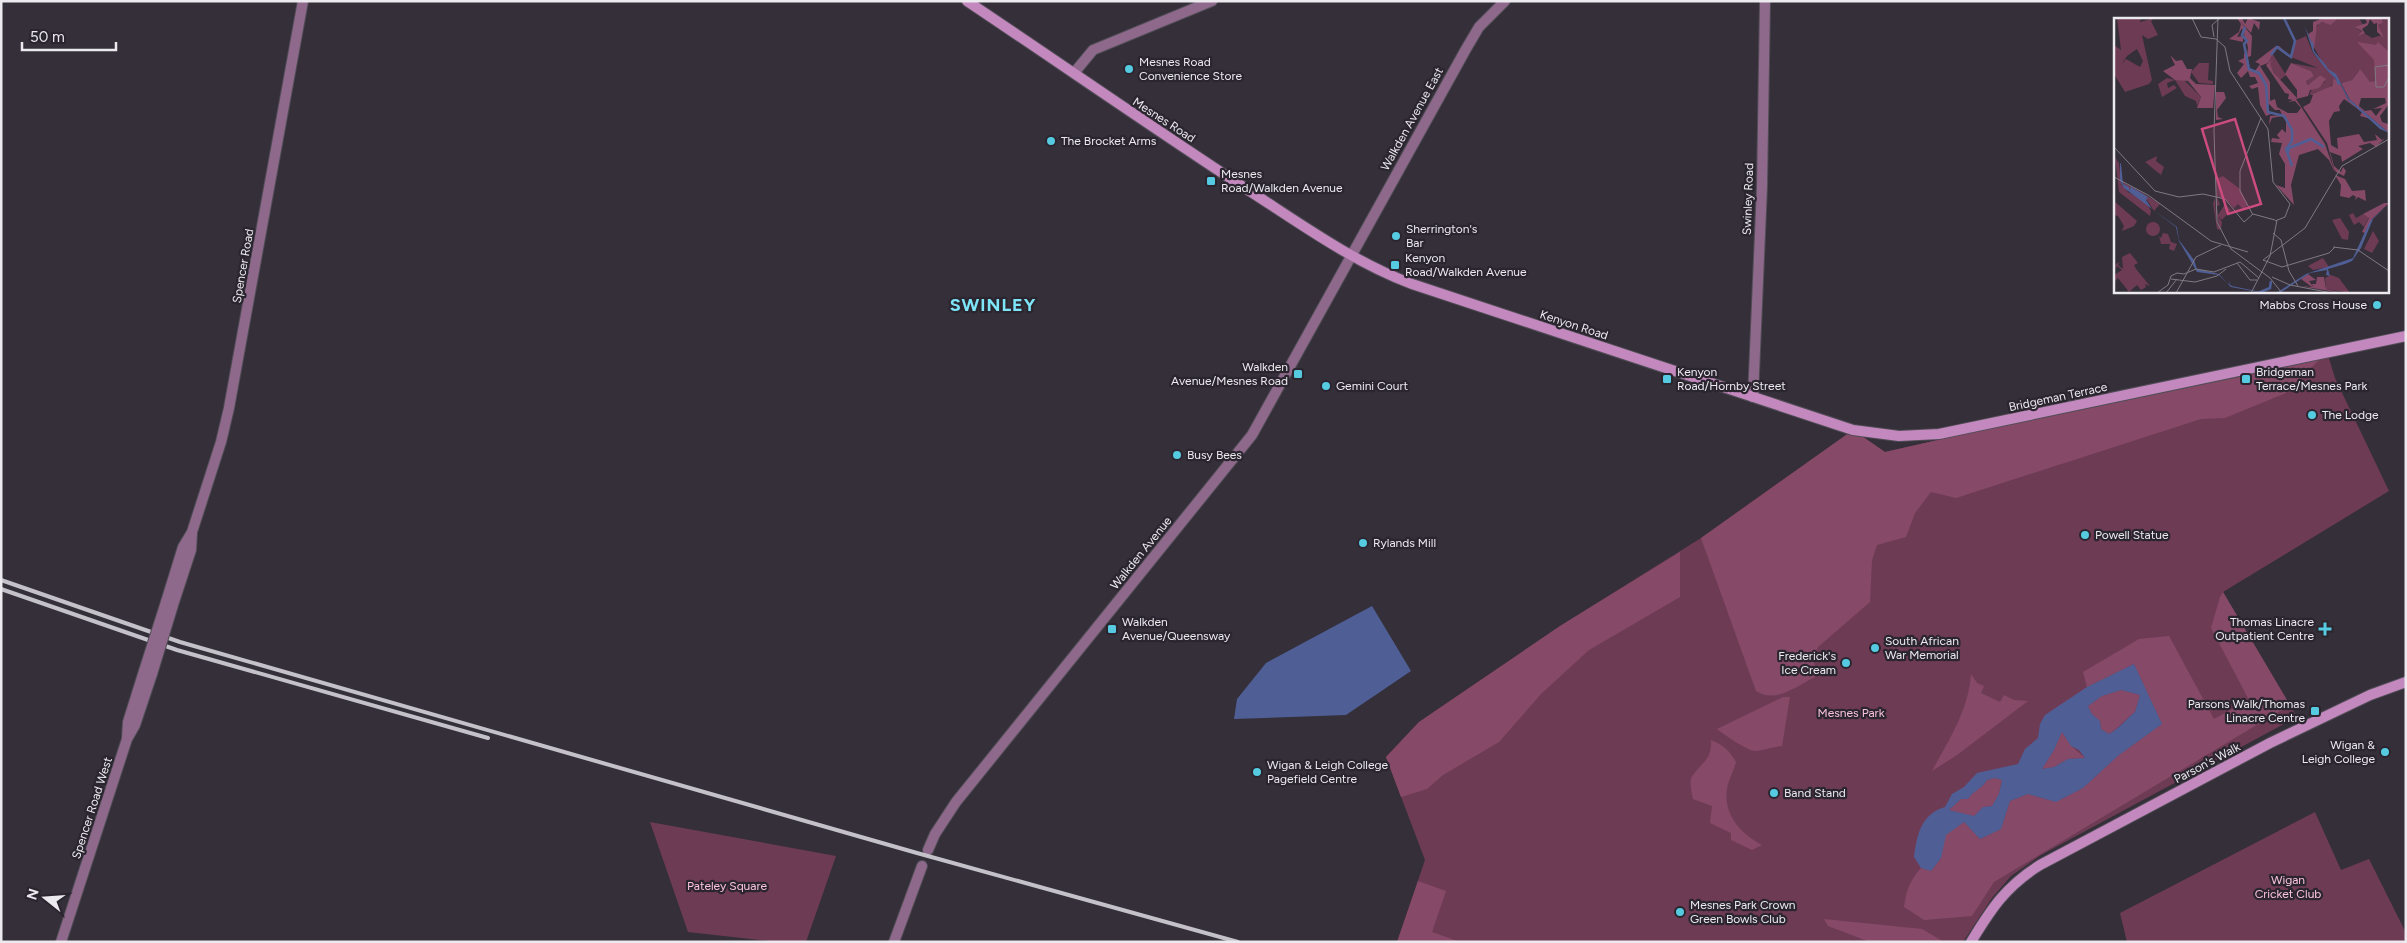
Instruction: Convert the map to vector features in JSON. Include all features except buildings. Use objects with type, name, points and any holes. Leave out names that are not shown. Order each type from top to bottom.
[{"type":"main road","name":"Mesnes Road","points":[[968,1],[1136,116],[1351,255]]},
{"type":"main road","name":"Kenyon Road","points":[[1351,255],[1376,270],[1412,284],[1794,411]]},
{"type":"main road","name":"Bridgeman Terrace","points":[[1794,411],[1865,433],[1926,436],[2406,336]]},
{"type":"main road","name":"Parson's Walk","points":[[1972,942],[2000,898],[2025,874],[2270,743],[2370,695],[2406,682]]},
{"type":"street","name":"Spencer Road","points":[[170,604],[191,550],[192,532],[230,408],[303,1]]},
{"type":"street","points":[[1074,73],[1083,59],[1093,50],[1212,1]]},
{"type":"street","name":"Walkden Avenue East","points":[[1351,255],[1479,27],[1505,1]]},
{"type":"street","name":"Swinley Road","points":[[1753,397],[1762,187],[1765,1]]},
{"type":"street","name":"Walkden Avenue","points":[[928,850],[935,834],[956,802],[1252,435],[1351,255]]},
{"type":"street","name":"Spencer Road West","points":[[61,942],[127,739],[135,725],[148,672],[170,604]]},
{"type":"street","points":[[894,942],[922,866]]},
{"type":"green space","name":"Mesnes Park","points":[[2327,352],[2335,378],[2389,491],[2223,592],[2297,717],[2041,855],[2011,876],[1992,898],[1963,942],[1397,942],[1425,860],[1386,757],[1419,722],[1560,626],[1701,538],[1853,430],[1885,452]]},
{"type":"green space","name":"Wigan Cricket Club","points":[[2315,812],[2341,870],[2369,859],[2406,933],[2406,942],[2127,942],[2120,913]]},
{"type":"green space","name":"Pateley Square","points":[[650,822],[836,856],[806,942],[778,942],[688,932]]},
{"type":"shaded area","points":[[2327,352],[2286,393],[2225,418],[2201,419],[1956,498],[1931,492],[1915,513],[1906,537],[1877,545],[1872,560],[1870,602],[1818,647],[1814,657],[1815,677],[1778,695],[1771,696],[1756,691],[1701,538],[1853,430],[1885,452]]},
{"type":"shaded area","points":[[1680,552],[1680,597],[1589,650],[1541,694],[1499,742],[1443,775],[1427,789],[1401,797],[1386,757],[1419,722],[1560,626]]},
{"type":"shaded area","points":[[2223,592],[2290,705],[1994,882],[1972,916],[1924,920],[1904,907],[1909,886],[1917,872],[1921,868],[1931,871],[1941,858],[1945,835],[1964,822],[1980,839],[2001,829],[2010,801],[2028,794],[2056,802],[2083,788],[2119,755],[2162,724],[2134,664],[2087,687],[2083,672],[2139,639],[2169,636],[2214,719],[2249,700],[2211,628]]},
{"type":"shaded area","points":[[1971,674],[1977,683],[1984,686],[1981,693],[2000,702],[2004,695],[2014,700],[2028,701],[1957,755],[1932,771],[1962,712]]},
{"type":"shaded area","points":[[2121,690],[2140,695],[2135,712],[2109,734],[2101,729],[2100,721],[2092,714],[2088,706],[2102,696]]},
{"type":"shaded area","points":[[1783,697],[1790,697],[1782,746],[1755,751],[1736,742],[1717,729]]},
{"type":"shaded area","points":[[2062,732],[2071,746],[2085,758],[2068,759],[2054,767],[2042,769],[2054,750]]},
{"type":"shaded area","points":[[1711,740],[1725,748],[1736,762],[1728,784],[1727,804],[1739,828],[1762,845],[1752,850],[1731,840],[1731,833],[1710,823],[1712,806],[1693,799],[1691,780],[1710,752]]},
{"type":"shaded area","points":[[2002,779],[1999,794],[1992,806],[1983,807],[1974,816],[1949,810],[1961,799],[1968,799],[1987,780]]},
{"type":"shaded area","points":[[1418,881],[1446,891],[1432,932],[1460,942],[1397,942]]},
{"type":"shaded area","points":[[1824,919],[1922,929],[1944,942],[1870,942],[1828,926]]},
{"type":"water","points":[[1372,606],[1411,671],[1346,715],[1234,719],[1237,699],[1266,663]]},
{"type":"water","points":[[2134,664],[2162,724],[2119,755],[2083,788],[2056,802],[2028,794],[2010,801],[2001,829],[1980,839],[1964,822],[1946,835],[1941,858],[1931,871],[1921,868],[1914,857],[1919,833],[1925,820],[1937,810],[1945,807],[1952,794],[1964,787],[1977,773],[2018,764],[2025,749],[2038,738],[2040,724],[2045,715],[2087,687]],"holes":[[[2121,690],[2140,695],[2135,712],[2109,734],[2101,729],[2100,721],[2092,714],[2088,706],[2102,696]],[[2062,732],[2071,746],[2079,750],[2085,758],[2068,759],[2054,767],[2042,769],[2054,750]],[[1995,778],[2002,780],[1999,794],[1992,806],[1983,807],[1974,816],[1949,810],[1961,799],[1968,799],[1987,780]]]},
{"type":"railway","points":[[1,580],[180,642],[917,853],[1238,942]]},
{"type":"railway","points":[[1,589],[177,650],[488,738]]},
{"type":"place","name":"Mesnes Road Convenience Store","points":[[1129,69]]},
{"type":"place","name":"The Brocket Arms","points":[[1051,141]]},
{"type":"place","name":"Mesnes Road/Walkden Avenue","points":[[1211,181]]},
{"type":"place","name":"Sherrington's Bar","points":[[1396,236]]},
{"type":"place","name":"Kenyon Road/Walkden Avenue","points":[[1395,265]]},
{"type":"place","name":"Mabbs Cross House","points":[[2377,305]]},
{"type":"place","name":"Walkden Avenue/Mesnes Road","points":[[1298,374]]},
{"type":"place","name":"Kenyon Road/Hornby Street","points":[[1667,379]]},
{"type":"place","name":"Bridgeman Terrace/Mesnes Park","points":[[2246,379]]},
{"type":"place","name":"Gemini Court","points":[[1326,386]]},
{"type":"place","name":"The Lodge","points":[[2312,415]]},
{"type":"place","name":"Busy Bees","points":[[1177,455]]},
{"type":"place","name":"Powell Statue","points":[[2085,535]]},
{"type":"place","name":"Rylands Mill","points":[[1363,543]]},
{"type":"place","name":"Walkden Avenue/Queensway","points":[[1112,629]]},
{"type":"place","name":"Thomas Linacre Outpatient Centre","points":[[2325,629]]},
{"type":"place","name":"South African War Memorial","points":[[1875,648]]},
{"type":"place","name":"Frederick's Ice Cream","points":[[1846,663]]},
{"type":"place","name":"Parsons Walk/Thomas Linacre Centre","points":[[2315,711]]},
{"type":"place","name":"Wigan & Leigh College","points":[[2385,752]]},
{"type":"place","name":"Wigan & Leigh College Pagefield Centre","points":[[1257,772]]},
{"type":"place","name":"Band Stand","points":[[1774,793]]},
{"type":"place","name":"Mesnes Park Crown Green Bowls Club","points":[[1680,912]]},
{"type":"district","name":"SWINLEY","points":[[993,305]]}]
